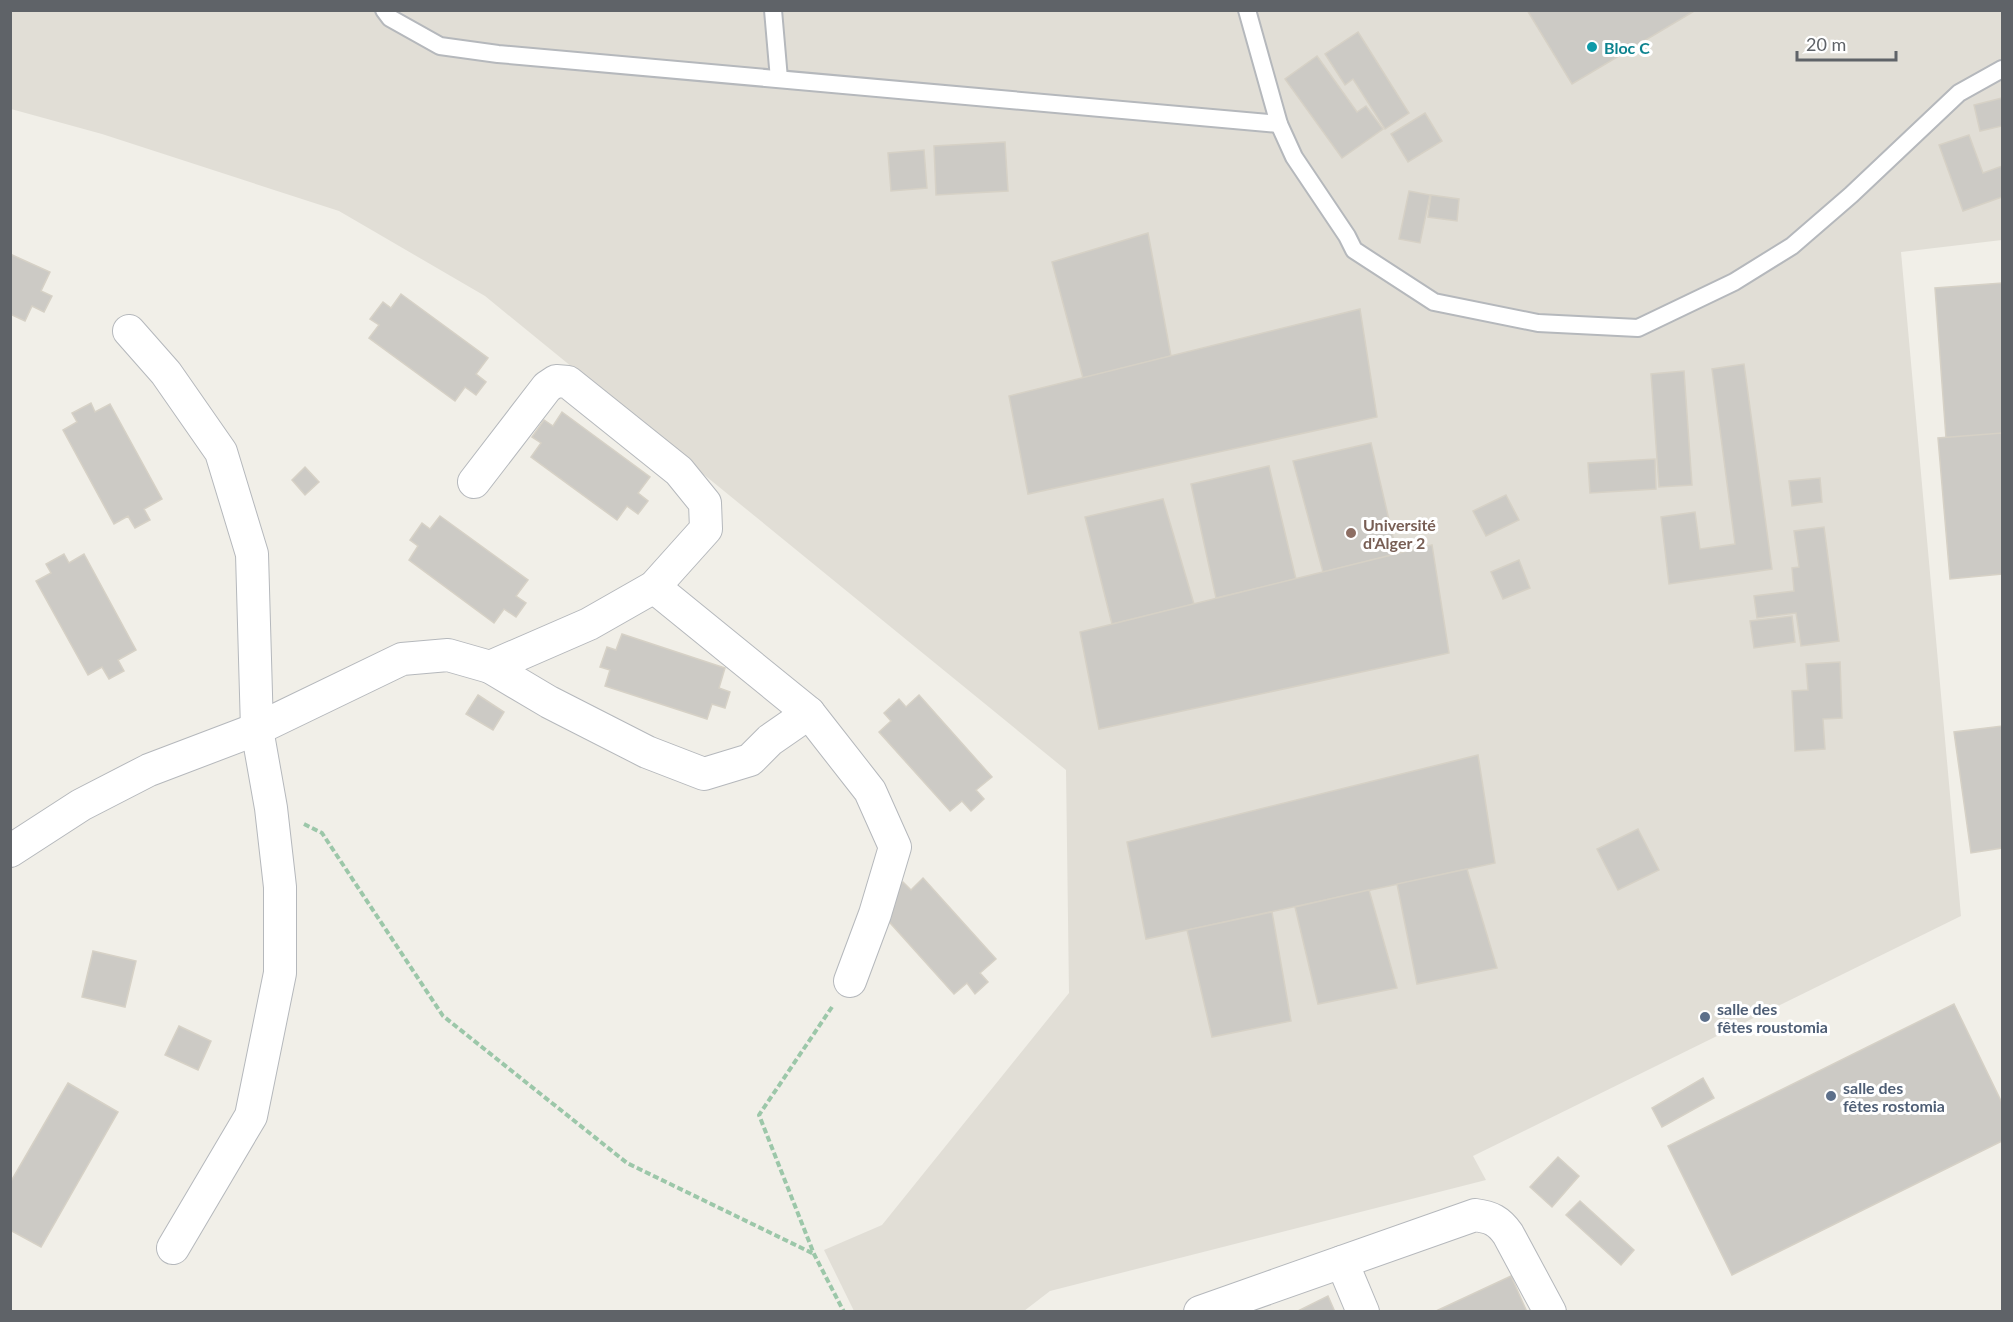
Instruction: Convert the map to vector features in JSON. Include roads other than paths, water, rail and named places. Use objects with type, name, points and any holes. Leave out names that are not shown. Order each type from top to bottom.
[{"type":"street","points":[[129,331],[166,373],[221,452],[252,554],[257,729],[271,808],[280,887],[280,973],[251,1116],[173,1248]]},
{"type":"street","points":[[474,482],[547,387],[556,381],[568,382],[679,471],[705,503],[706,529],[654,587],[589,624],[490,667]]},
{"type":"street","points":[[654,587],[809,712],[870,791],[895,847],[876,914],[850,981]]},
{"type":"street","points":[[10,851],[81,806],[149,770],[257,729],[402,659],[448,655],[490,667],[549,702],[647,752],[704,774],[750,760],[770,740],[809,712]]},
{"type":"street","points":[[1200,1311],[1476,1215],[1489,1217],[1501,1223],[1550,1311]]},
{"type":"street","points":[[1342,1262],[1363,1311]]},
{"type":"lane","points":[[384,10],[390,18],[440,46],[498,54],[1279,124]]},
{"type":"lane","points":[[773,10],[779,79]]},
{"type":"lane","points":[[1247,10],[1279,124],[1294,157],[1354,250],[1434,302],[1538,323],[1638,328],[1734,282],[1792,246],[1851,195],[1959,93],[2002,69]]},
{"type":"place","name":"Bloc C","points":[[1592,47]]},
{"type":"place","name":"Université d'Alger 2","points":[[1351,533]]},
{"type":"place","name":"salle des fêtes roustomia","points":[[1705,1017]]},
{"type":"place","name":"salle des fêtes rostomia","points":[[1831,1096]]}]
